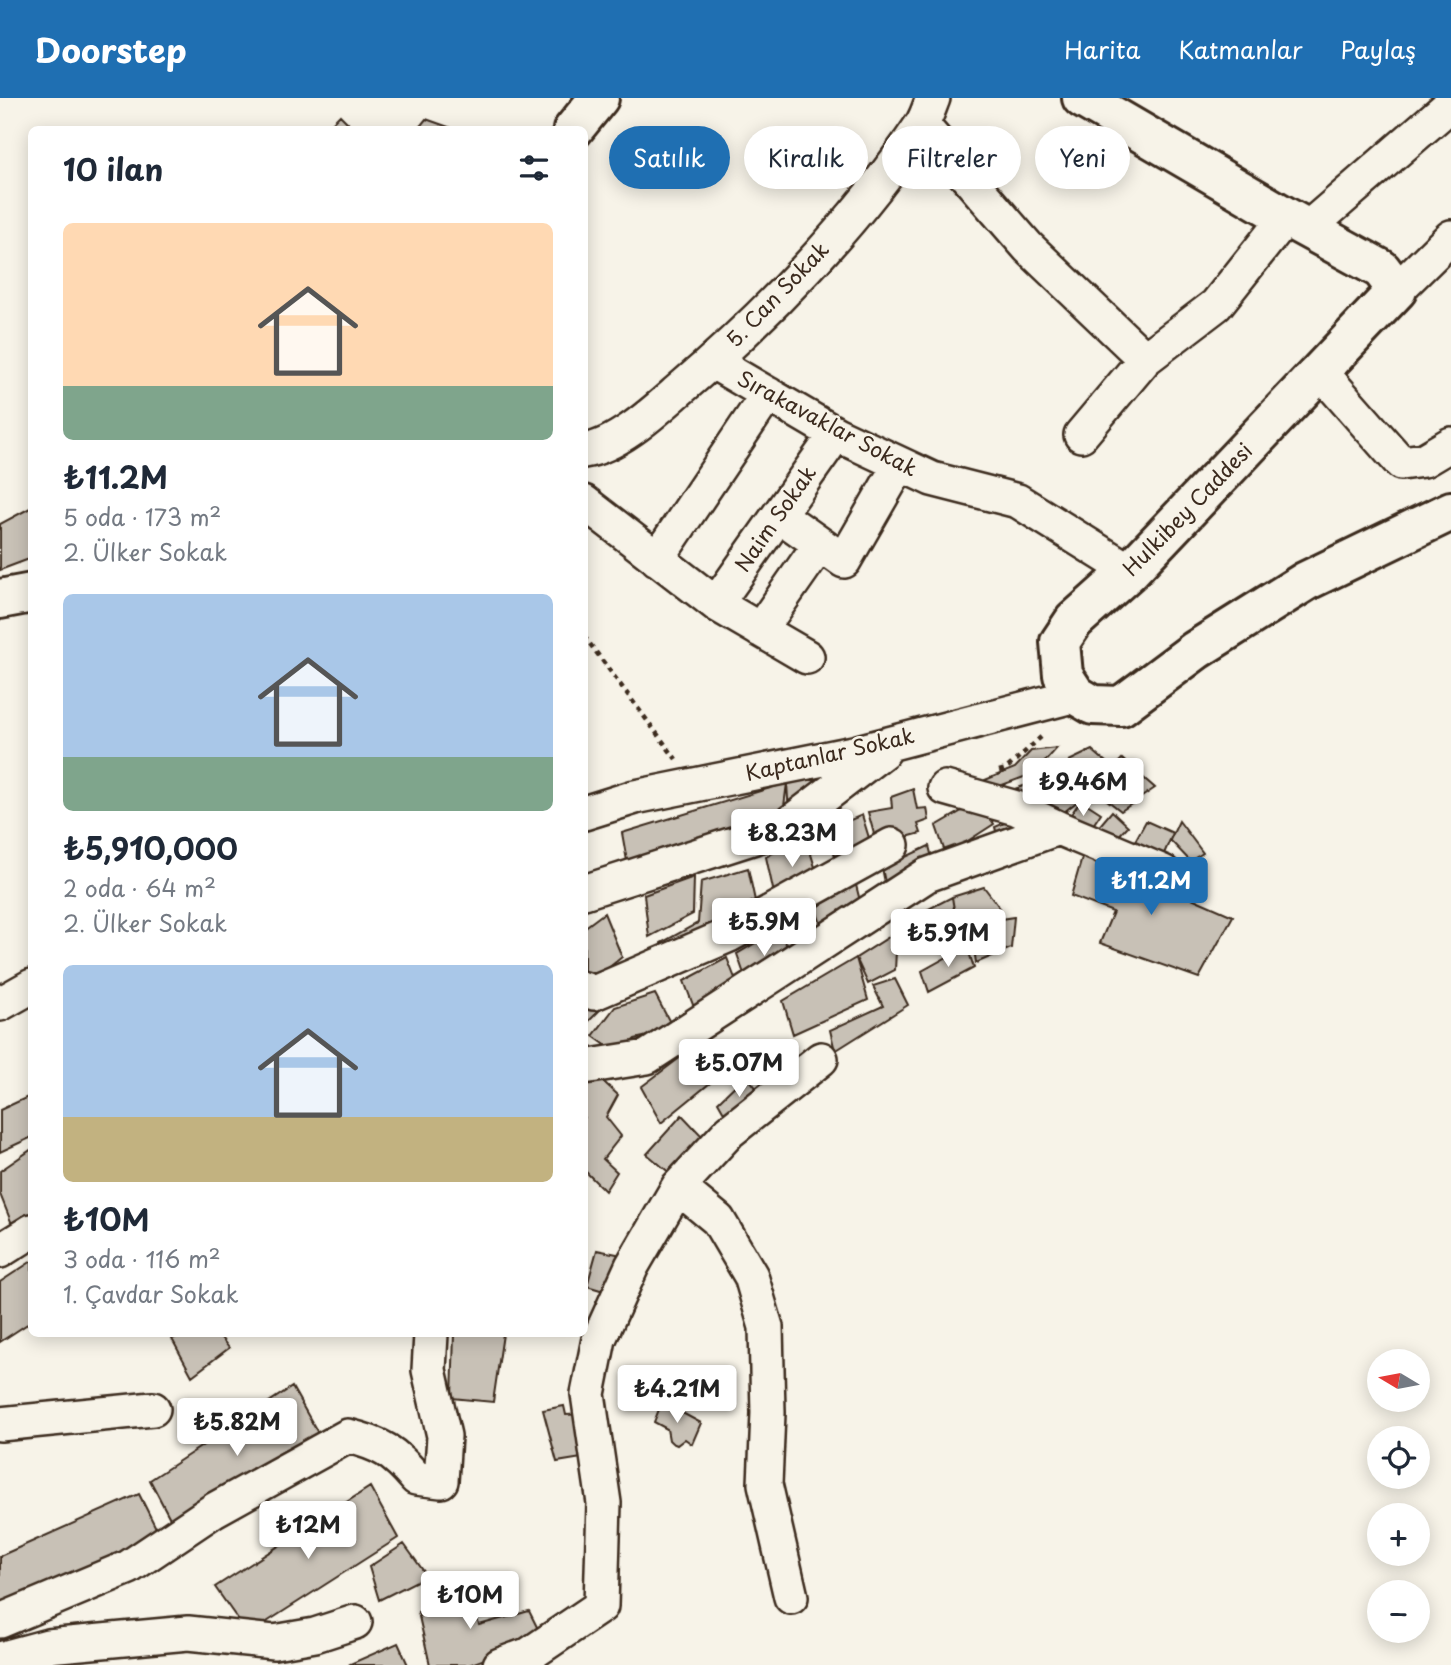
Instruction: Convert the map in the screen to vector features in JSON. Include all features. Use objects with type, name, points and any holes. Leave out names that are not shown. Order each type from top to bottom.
[{"type":"main road","points":[[576,126],[599,98]]},
{"type":"main road","points":[[1082,98],[1381,269],[1397,290]]},
{"type":"main road","name":"Hulkibey Caddesi","points":[[1076,695],[1063,675],[1060,642],[1074,621],[1130,571],[1397,290]]},
{"type":"main road","points":[[1076,695],[1093,705],[1121,706],[1196,650],[1306,581],[1451,511]]},
{"type":"main road","points":[[0,599],[28,594]]},
{"type":"street","points":[[1081,435],[1145,359],[1216,305],[1297,223],[1451,104]]},
{"type":"street","points":[[927,112],[1028,247],[1145,359]]},
{"type":"street","name":"5. Can Sokak","points":[[588,450],[596,449],[646,419],[713,362],[790,287],[865,199],[927,112]]},
{"type":"street","points":[[1397,290],[1451,237]]},
{"type":"street","name":"Sırakavaklar Sokak","points":[[713,362],[836,434],[932,479],[1018,501],[1130,571]]},
{"type":"street","points":[[1320,371],[1401,463],[1424,460],[1451,444]]},
{"type":"street","points":[[657,559],[768,394]]},
{"type":"street","name":"Naim Sokak","points":[[716,604],[836,434]]},
{"type":"street","points":[[779,515],[844,561],[900,464]]},
{"type":"street","points":[[588,505],[716,604],[807,657]]},
{"type":"street","points":[[760,630],[820,544]]},
{"type":"street","name":"Kaptanlar Sokak","points":[[588,812],[635,797],[858,752],[1076,695]]},
{"type":"street","points":[[588,891],[783,828],[894,743]]},
{"type":"street","points":[[945,788],[1016,808],[1163,872]]},
{"type":"street","points":[[588,1066],[647,1057],[926,875],[1058,828]]},
{"type":"street","points":[[588,991],[594,993],[729,935],[892,845]]},
{"type":"street","points":[[0,1003],[28,988]]},
{"type":"street","points":[[500,1665],[530,1654],[601,1606],[604,1503],[588,1394],[600,1339],[632,1266],[678,1187],[730,1131],[821,1059]]},
{"type":"street","points":[[678,1187],[718,1220],[751,1276],[766,1327],[768,1413],[765,1484],[791,1597]]},
{"type":"street","points":[[0,1251],[28,1234]]},
{"type":"street","points":[[0,1621],[129,1567],[214,1510],[348,1436],[375,1442],[401,1461],[416,1478],[441,1481],[444,1436],[429,1370],[431,1337]]},
{"type":"street","points":[[0,1424],[153,1409]]},
{"type":"street","points":[[0,1659],[48,1646],[188,1633],[274,1642],[315,1635],[355,1622]]},
{"type":"path","points":[[588,640],[695,785]]},
{"type":"path","points":[[993,773],[1006,769],[1045,734]]},
{"type":"building","points":[[340,115],[351,126],[329,126]]},
{"type":"building","points":[[426,119],[446,126],[420,126]]},
{"type":"building","points":[[28,509],[28,560],[0,570],[0,524]]},
{"type":"building","points":[[1057,748],[1035,773],[983,792],[985,780],[1015,768],[1031,751]]},
{"type":"building","points":[[1092,750],[1107,763],[1079,783],[1069,761]]},
{"type":"building","points":[[1122,759],[1155,788],[1121,811],[1093,789]]},
{"type":"building","points":[[1067,766],[1088,793],[1064,812],[1034,810],[1000,794],[1041,780]]},
{"type":"building","points":[[831,773],[789,815],[787,783]]},
{"type":"building","points":[[787,783],[782,822],[629,872],[622,833]]},
{"type":"building","points":[[913,789],[917,809],[927,808],[929,820],[918,824],[921,833],[877,845],[868,812],[892,808],[891,797]]},
{"type":"building","points":[[1081,800],[1101,813],[1085,837],[1065,823]]},
{"type":"building","points":[[979,801],[994,824],[946,855],[936,826]]},
{"type":"building","points":[[1112,811],[1128,826],[1111,844],[1096,830]]},
{"type":"building","points":[[862,815],[873,851],[838,871],[829,829]]},
{"type":"building","points":[[1023,815],[1000,847],[995,827]]},
{"type":"building","points":[[1146,821],[1173,833],[1160,863],[1130,850]]},
{"type":"building","points":[[1179,821],[1203,853],[1190,861],[1170,840]]},
{"type":"building","points":[[805,835],[819,880],[776,903],[766,857]]},
{"type":"building","points":[[929,846],[935,869],[888,897],[882,868]]},
{"type":"building","points":[[1084,851],[1233,916],[1199,978],[1100,943],[1113,912],[1071,896]]},
{"type":"building","points":[[748,868],[758,915],[664,961],[661,943],[698,923],[701,882]]},
{"type":"building","points":[[694,877],[693,914],[649,937],[644,895]]},
{"type":"building","points":[[856,885],[863,913],[826,937],[815,908]]},
{"type":"building","points":[[984,887],[1000,908],[957,928],[952,897]]},
{"type":"building","points":[[952,897],[957,928],[920,946],[911,918]]},
{"type":"building","points":[[604,913],[622,957],[588,984],[588,925]]},
{"type":"building","points":[[1014,917],[1011,948],[976,963],[973,941],[999,932],[1001,919]]},
{"type":"building","points":[[779,929],[793,959],[749,988],[737,954]]},
{"type":"building","points":[[897,932],[895,970],[868,984],[856,958]]},
{"type":"building","points":[[967,946],[974,968],[929,992],[922,971]]},
{"type":"building","points":[[727,958],[740,991],[698,1018],[684,981]]},
{"type":"building","points":[[856,958],[868,1000],[793,1034],[783,1001]]},
{"type":"building","points":[[895,979],[908,1005],[835,1051],[830,1030],[883,1006],[873,986]]},
{"type":"building","points":[[655,994],[674,1030],[635,1039],[618,1054],[593,1036],[615,1007]]},
{"type":"building","points":[[588,1001],[601,1009],[588,1022]]},
{"type":"building","points":[[685,1054],[710,1083],[661,1123],[641,1087]]},
{"type":"building","points":[[588,1072],[594,1073],[618,1095],[606,1117],[621,1136],[603,1159],[617,1172],[605,1191],[588,1174]]},
{"type":"building","points":[[746,1075],[761,1094],[730,1123],[718,1102]]},
{"type":"building","points":[[28,1097],[28,1139],[0,1152],[0,1110]]},
{"type":"building","points":[[682,1115],[702,1136],[671,1174],[647,1154]]},
{"type":"building","points":[[28,1152],[28,1220],[14,1229],[0,1194],[0,1171]]},
{"type":"building","points":[[597,1250],[627,1256],[614,1294],[588,1286]]},
{"type":"building","points":[[28,1264],[28,1324],[0,1342],[0,1282]]},
{"type":"building","points":[[220,1337],[229,1348],[192,1376],[172,1339]]},
{"type":"building","points":[[454,1337],[503,1337],[493,1402],[452,1398]]},
{"type":"building","points":[[292,1387],[323,1442],[175,1528],[150,1480]]},
{"type":"building","points":[[662,1402],[701,1423],[692,1444],[685,1439],[677,1445],[672,1443],[667,1429],[654,1422]]},
{"type":"building","points":[[564,1406],[566,1415],[584,1414],[588,1457],[557,1462],[543,1410]]},
{"type":"building","points":[[370,1487],[398,1538],[248,1634],[215,1587]]},
{"type":"building","points":[[139,1494],[161,1538],[0,1611],[0,1556]]},
{"type":"building","points":[[404,1544],[427,1576],[379,1600],[369,1567]]},
{"type":"building","points":[[466,1583],[479,1625],[529,1611],[542,1637],[469,1665],[430,1665],[418,1612]]},
{"type":"building","points":[[398,1643],[408,1665],[350,1664]]}]
